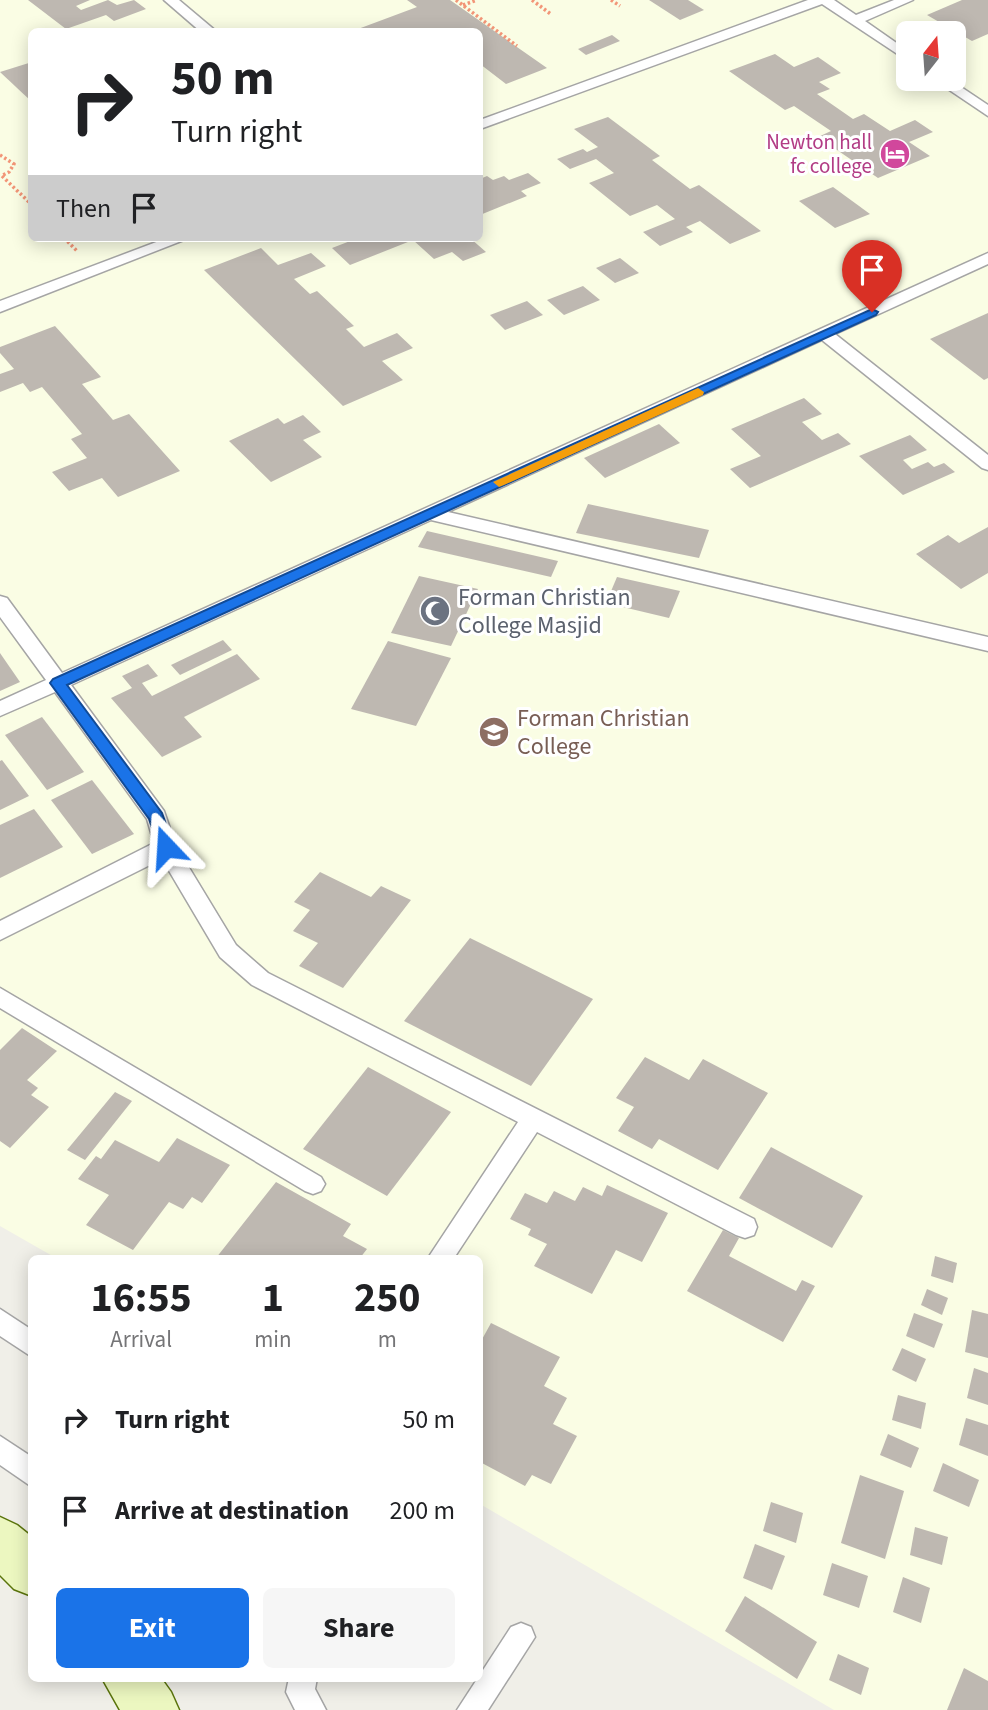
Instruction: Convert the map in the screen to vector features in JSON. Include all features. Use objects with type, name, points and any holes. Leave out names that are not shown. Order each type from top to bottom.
[{"type":"street","points":[[0,1542],[28,1567]]},
{"type":"street","points":[[131,1682],[153,1710]]},
{"type":"lane","points":[[171,0],[205,28]]},
{"type":"lane","points":[[483,124],[823,0],[896,49]]},
{"type":"lane","points":[[855,20],[906,0]]},
{"type":"lane","points":[[957,91],[988,112]]},
{"type":"lane","points":[[0,307],[171,242]]},
{"type":"lane","points":[[0,709],[988,258]]},
{"type":"lane","points":[[825,334],[988,464]]},
{"type":"lane","points":[[432,514],[988,644]]},
{"type":"lane","points":[[0,603],[157,817],[166,847],[228,951],[260,979],[745,1227]]},
{"type":"lane","points":[[0,930],[166,847]]},
{"type":"lane","points":[[0,997],[313,1184]]},
{"type":"lane","points":[[442,1255],[532,1120]]},
{"type":"lane","points":[[0,1321],[28,1342]]},
{"type":"lane","points":[[0,1448],[28,1471]]},
{"type":"lane","points":[[471,1710],[521,1637]]},
{"type":"path","points":[[456,0],[517,46]]},
{"type":"path","points":[[463,5],[477,0]]},
{"type":"path","points":[[532,0],[552,15]]},
{"type":"path","points":[[611,0],[620,6]]},
{"type":"path","points":[[0,155],[7,157],[14,164],[1,176],[28,201]]},
{"type":"shaded area","name":"Forman Christian College","points":[[0,0],[988,0],[988,1710],[834,1710],[483,1506],[483,1255],[51,1255],[0,1226]]},
{"type":"building","points":[[28,0],[90,0],[76,6],[81,10],[108,0],[117,5],[134,0],[146,9],[114,21],[106,15],[65,28]]},
{"type":"building","points":[[407,0],[450,0],[547,68],[506,84],[483,66],[483,28],[361,28],[417,7]]},
{"type":"building","points":[[649,0],[688,0],[704,10],[680,20]]},
{"type":"building","points":[[962,0],[988,0],[988,34],[972,41],[966,38],[966,21],[937,21],[927,15]]},
{"type":"building","points":[[612,35],[620,41],[586,55],[578,49]]},
{"type":"building","points":[[775,54],[794,67],[818,57],[841,73],[819,82],[830,89],[817,94],[853,119],[864,114],[890,131],[915,120],[933,132],[909,142],[930,156],[878,178],[818,137],[831,131],[794,106],[785,110],[729,71]]},
{"type":"building","points":[[28,63],[28,98],[0,72]]},
{"type":"building","points":[[608,117],[660,156],[652,160],[690,189],[699,185],[761,231],[730,244],[700,221],[686,227],[693,232],[660,246],[643,232],[675,219],[657,205],[630,216],[589,183],[614,173],[596,159],[570,169],[557,159],[583,149],[587,152],[598,147],[574,129]]},
{"type":"building","points":[[528,173],[541,183],[521,191],[527,196],[483,214],[483,178],[487,176],[493,180],[504,176],[509,180]]},
{"type":"building","points":[[833,187],[870,214],[835,228],[799,201]]},
{"type":"building","points":[[348,242],[408,242],[350,265],[332,248]]},
{"type":"building","points":[[415,242],[475,242],[486,252],[463,261],[452,252],[434,259]]},
{"type":"building","points":[[261,248],[278,265],[311,253],[326,266],[294,279],[310,294],[317,291],[354,326],[346,329],[364,347],[397,333],[413,348],[382,361],[403,380],[343,406],[204,270]]},
{"type":"building","points":[[620,258],[639,273],[615,283],[596,268]]},
{"type":"building","points":[[583,286],[600,300],[564,315],[547,300]]},
{"type":"building","points":[[527,301],[543,315],[505,330],[490,315]]},
{"type":"building","points":[[988,313],[988,378],[984,380],[930,339]]},
{"type":"building","points":[[55,326],[101,377],[82,384],[113,420],[129,414],[180,471],[118,497],[102,478],[69,491],[52,472],[87,458],[71,439],[82,434],[42,387],[30,392],[23,383],[0,392],[0,374],[14,369],[0,353],[0,347]]},
{"type":"building","points":[[804,398],[822,414],[802,422],[822,440],[838,433],[851,444],[750,488],[730,469],[761,456],[731,429]]},
{"type":"building","points":[[303,415],[321,432],[303,440],[322,457],[271,482],[229,441],[278,418],[284,424]]},
{"type":"building","points":[[659,424],[680,443],[605,478],[584,458]]},
{"type":"building","points":[[910,435],[927,450],[903,460],[912,469],[928,462],[934,467],[944,463],[955,472],[903,495],[859,456]]},
{"type":"building","points":[[588,504],[709,530],[699,558],[576,533]]},
{"type":"building","points":[[988,527],[988,573],[961,589],[916,554],[948,535],[959,543]]},
{"type":"building","points":[[427,531],[558,561],[551,577],[418,547]]},
{"type":"building","name":"Forman Christian College Masjid","points":[[419,576],[478,589],[451,646],[391,633]]},
{"type":"building","points":[[617,577],[680,591],[669,618],[606,603]]},
{"type":"building","points":[[223,640],[232,650],[180,675],[171,665]]},
{"type":"building","points":[[388,641],[451,658],[416,726],[351,709]]},
{"type":"building","points":[[0,653],[20,682],[0,691]]},
{"type":"building","points":[[237,654],[260,679],[184,717],[202,737],[162,757],[111,698],[132,688],[122,676],[148,664],[158,676],[142,683],[152,696]]},
{"type":"building","points":[[42,717],[84,772],[47,790],[5,735]]},
{"type":"building","points":[[2,760],[29,796],[0,810],[0,761]]},
{"type":"building","points":[[92,780],[134,834],[92,854],[51,800]]},
{"type":"building","points":[[34,809],[63,847],[0,878],[0,825]]},
{"type":"building","points":[[320,872],[371,897],[381,886],[411,900],[343,988],[299,966],[318,943],[293,931],[310,910],[294,902]]},
{"type":"building","points":[[470,938],[593,999],[531,1086],[404,1021]]},
{"type":"building","points":[[22,1028],[57,1051],[27,1080],[38,1088],[31,1095],[49,1107],[10,1148],[0,1141],[0,1050]]},
{"type":"building","points":[[645,1057],[689,1080],[703,1059],[768,1093],[718,1170],[659,1139],[652,1149],[618,1131],[634,1107],[616,1098]]},
{"type":"building","points":[[368,1067],[451,1112],[387,1196],[303,1149]]},
{"type":"building","points":[[115,1092],[132,1101],[85,1160],[67,1150]]},
{"type":"building","points":[[177,1138],[230,1165],[202,1203],[192,1197],[183,1209],[169,1202],[133,1250],[86,1225],[109,1195],[78,1179],[96,1156],[101,1159],[115,1140],[159,1162]]},
{"type":"building","points":[[771,1147],[863,1196],[832,1248],[739,1198]]},
{"type":"building","points":[[276,1182],[351,1224],[343,1236],[367,1249],[362,1255],[218,1255]]},
{"type":"building","points":[[607,1185],[668,1213],[642,1262],[616,1250],[592,1294],[534,1266],[547,1244],[528,1235],[531,1229],[510,1219],[525,1193],[547,1203],[554,1191],[575,1201],[583,1187],[602,1196]]},
{"type":"building","points":[[723,1230],[739,1238],[729,1256],[796,1291],[802,1280],[815,1286],[783,1342],[687,1291]]},
{"type":"building","points":[[935,1256],[957,1263],[953,1283],[931,1276]]},
{"type":"building","points":[[927,1289],[948,1298],[942,1315],[921,1305]]},
{"type":"building","points":[[972,1310],[988,1314],[988,1358],[965,1352]]},
{"type":"building","points":[[914,1313],[943,1324],[934,1348],[906,1336]]},
{"type":"building","points":[[491,1323],[560,1357],[544,1386],[567,1398],[553,1424],[577,1436],[551,1484],[532,1475],[525,1486],[483,1464],[483,1338]]},
{"type":"building","points":[[902,1348],[926,1359],[916,1382],[892,1370]]},
{"type":"building","points":[[974,1368],[988,1373],[988,1405],[967,1398]]},
{"type":"building","points":[[898,1395],[926,1403],[921,1429],[892,1420]]},
{"type":"building","points":[[966,1418],[988,1425],[988,1456],[959,1445]]},
{"type":"building","points":[[888,1434],[919,1448],[911,1468],[880,1455]]},
{"type":"building","points":[[943,1463],[979,1480],[969,1507],[933,1491]]},
{"type":"building","points":[[860,1475],[904,1491],[885,1559],[841,1543]]},
{"type":"building","points":[[771,1502],[803,1513],[796,1543],[763,1531]]},
{"type":"building","points":[[915,1527],[948,1537],[942,1565],[910,1555]]},
{"type":"building","points":[[755,1544],[785,1556],[772,1590],[743,1578]]},
{"type":"building","points":[[832,1563],[868,1576],[859,1608],[823,1595]]},
{"type":"building","points":[[903,1577],[930,1588],[921,1623],[893,1612]]},
{"type":"building","points":[[745,1596],[817,1642],[797,1679],[725,1631]]},
{"type":"building","points":[[838,1654],[869,1668],[861,1695],[829,1680]]},
{"type":"building","points":[[964,1668],[988,1681],[988,1710],[947,1710]]},
{"type":"slow traffic","points":[[499,482],[698,392]]},
{"type":"place","name":"Newton hall fc college","points":[[895,154]]},
{"type":"place","name":"Forman Christian College Masjid","points":[[435,611]]},
{"type":"place","name":"Forman Christian College","points":[[494,732]]},
{"type":"route","points":[[166,847],[157,817],[58,683],[872,312]]}]
